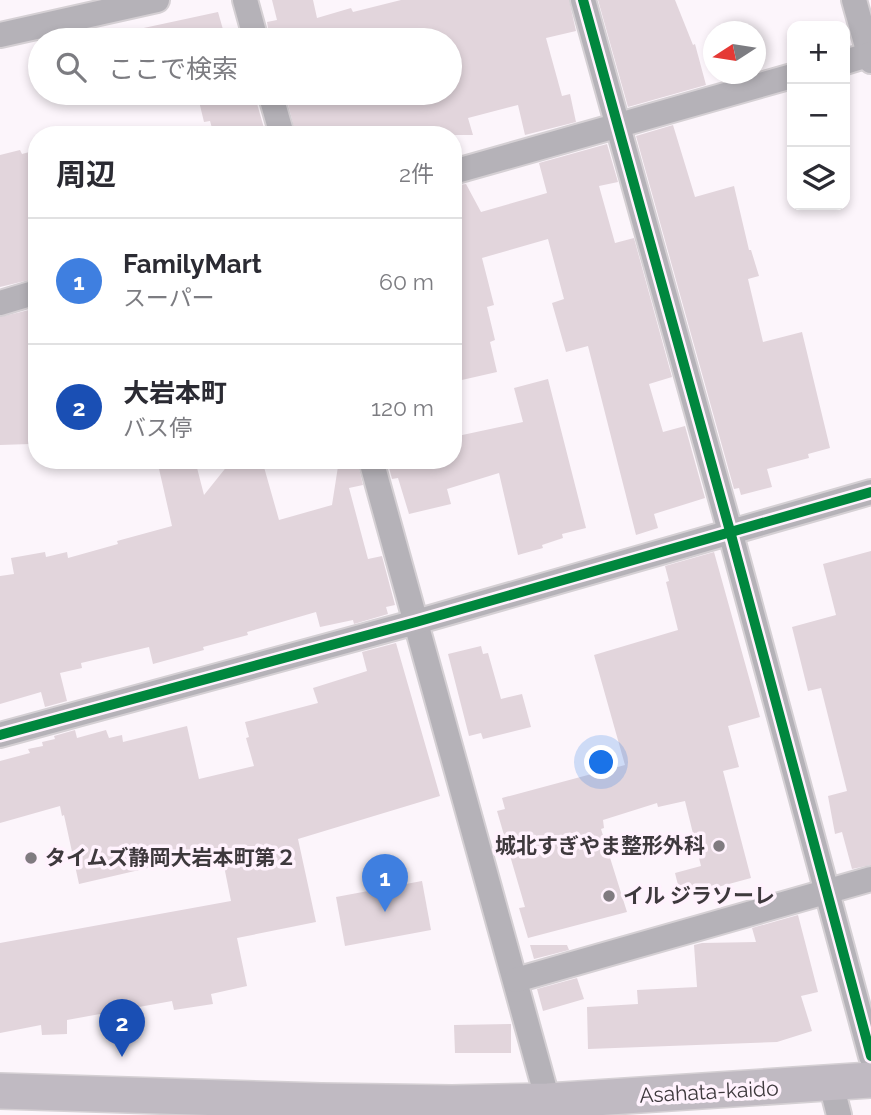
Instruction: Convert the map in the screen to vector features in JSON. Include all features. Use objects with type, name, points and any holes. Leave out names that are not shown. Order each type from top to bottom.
[{"type":"street","points":[[31,28],[157,0]]},
{"type":"street","points":[[245,0],[253,28]]},
{"type":"street","points":[[583,0],[828,890],[871,1056]]},
{"type":"street","points":[[850,61],[870,57],[854,0]]},
{"type":"street","points":[[0,35],[28,29]]},
{"type":"street","points":[[462,169],[787,77]]},
{"type":"street","points":[[273,105],[279,126]]},
{"type":"street","points":[[0,303],[28,295]]},
{"type":"street","points":[[374,469],[548,1101]]},
{"type":"street","points":[[0,735],[416,622],[871,492]]},
{"type":"street","points":[[516,980],[871,879]]},
{"type":"street","name":"Asahata-kaido","points":[[0,1091],[321,1101],[835,1100],[871,1080]]},
{"type":"building","points":[[272,0],[313,0],[317,18],[351,8],[353,12],[401,0],[569,0],[576,31],[546,38],[562,96],[570,94],[576,122],[525,135],[518,105],[468,118],[473,135],[462,135],[462,126],[294,126],[288,105],[462,105],[462,28],[268,28],[267,22],[277,20]]},
{"type":"building","points":[[598,0],[675,0],[693,45],[695,44],[703,84],[706,85],[628,107]]},
{"type":"building","points":[[218,12],[223,28],[144,28]]},
{"type":"building","points":[[200,105],[257,105],[263,126],[211,126],[210,121],[204,122]]},
{"type":"building","points":[[673,125],[695,197],[734,186],[749,250],[759,276],[748,279],[763,342],[802,332],[830,448],[808,454],[809,458],[767,469],[772,487],[741,495],[739,488],[734,489],[636,136]]},
{"type":"building","points":[[607,144],[618,182],[599,186],[615,243],[634,238],[672,377],[649,384],[663,432],[685,426],[705,498],[654,514],[658,528],[636,535],[588,346],[566,352],[552,303],[564,299],[548,239],[482,258],[494,305],[487,307],[495,340],[490,342],[497,372],[462,380],[462,185],[466,184],[481,212],[547,193],[539,163]]},
{"type":"building","points":[[20,150],[22,154],[28,152],[28,280],[0,287],[0,155]]},
{"type":"building","points":[[28,310],[28,444],[0,445],[0,317]]},
{"type":"building","points":[[548,379],[586,528],[562,534],[563,538],[542,545],[543,548],[518,555],[499,473],[447,489],[451,504],[409,514],[398,478],[392,479],[389,469],[462,469],[462,435],[523,422],[514,388]]},
{"type":"building","points":[[159,469],[197,469],[204,495],[225,469],[265,469],[279,520],[332,505],[338,469],[359,469],[363,485],[349,488],[368,559],[382,556],[395,605],[386,607],[388,614],[354,624],[353,620],[320,627],[316,612],[247,632],[248,635],[203,647],[204,650],[153,664],[149,647],[81,663],[82,668],[60,673],[67,701],[45,707],[41,692],[0,704],[0,576],[14,574],[11,558],[45,552],[46,557],[67,552],[68,558],[172,526]]},
{"type":"building","points":[[871,551],[871,865],[852,869],[842,832],[835,834],[828,796],[847,791],[821,688],[808,691],[792,627],[836,615],[823,564]]},
{"type":"building","points":[[714,552],[760,717],[728,726],[739,767],[723,771],[751,878],[681,897],[675,873],[701,866],[685,801],[658,807],[657,803],[603,820],[604,828],[601,829],[627,912],[528,938],[519,908],[525,907],[497,811],[505,809],[502,798],[625,765],[594,655],[678,630],[666,582],[669,581],[665,566]]},
{"type":"building","points":[[396,643],[440,796],[298,839],[316,922],[237,938],[247,986],[211,994],[213,1004],[174,1010],[172,1001],[67,1020],[67,1034],[42,1035],[41,1025],[0,1033],[0,943],[231,901],[221,851],[79,884],[60,806],[0,823],[0,761],[30,753],[28,749],[43,746],[42,742],[55,739],[54,736],[75,730],[77,738],[106,730],[109,738],[122,735],[123,742],[187,726],[199,779],[254,766],[246,738],[249,737],[245,722],[318,703],[313,688],[367,671],[362,652]]},
{"type":"building","points":[[481,646],[483,654],[488,653],[501,699],[522,694],[531,727],[483,739],[481,733],[469,736],[448,654]]},
{"type":"building","points":[[422,881],[431,930],[345,946],[336,897]]},
{"type":"building","points":[[798,915],[818,992],[801,996],[812,1031],[777,1042],[588,1049],[587,1007],[638,1004],[637,990],[697,987],[694,945],[756,942],[752,928]]},
{"type":"building","points":[[530,945],[567,945],[569,950],[534,959]]},
{"type":"building","points":[[577,978],[584,999],[543,1011],[537,989]]},
{"type":"building","points":[[511,1024],[511,1053],[455,1053],[454,1025]]},
{"type":"cycle path","points":[[583,0],[730,531],[871,1056]]},
{"type":"cycle path","points":[[0,735],[416,622],[871,492]]},
{"type":"place","name":"城北すぎやま整形外科","points":[[719,846]]},
{"type":"place","name":"タイムズ静岡大岩本町第２","points":[[31,858]]},
{"type":"place","name":"イル ジラソーレ","points":[[609,896]]},
{"type":"place","name":"FamilyMart","points":[[385,912]]},
{"type":"place","name":"大岩本町","points":[[122,1057]]}]
